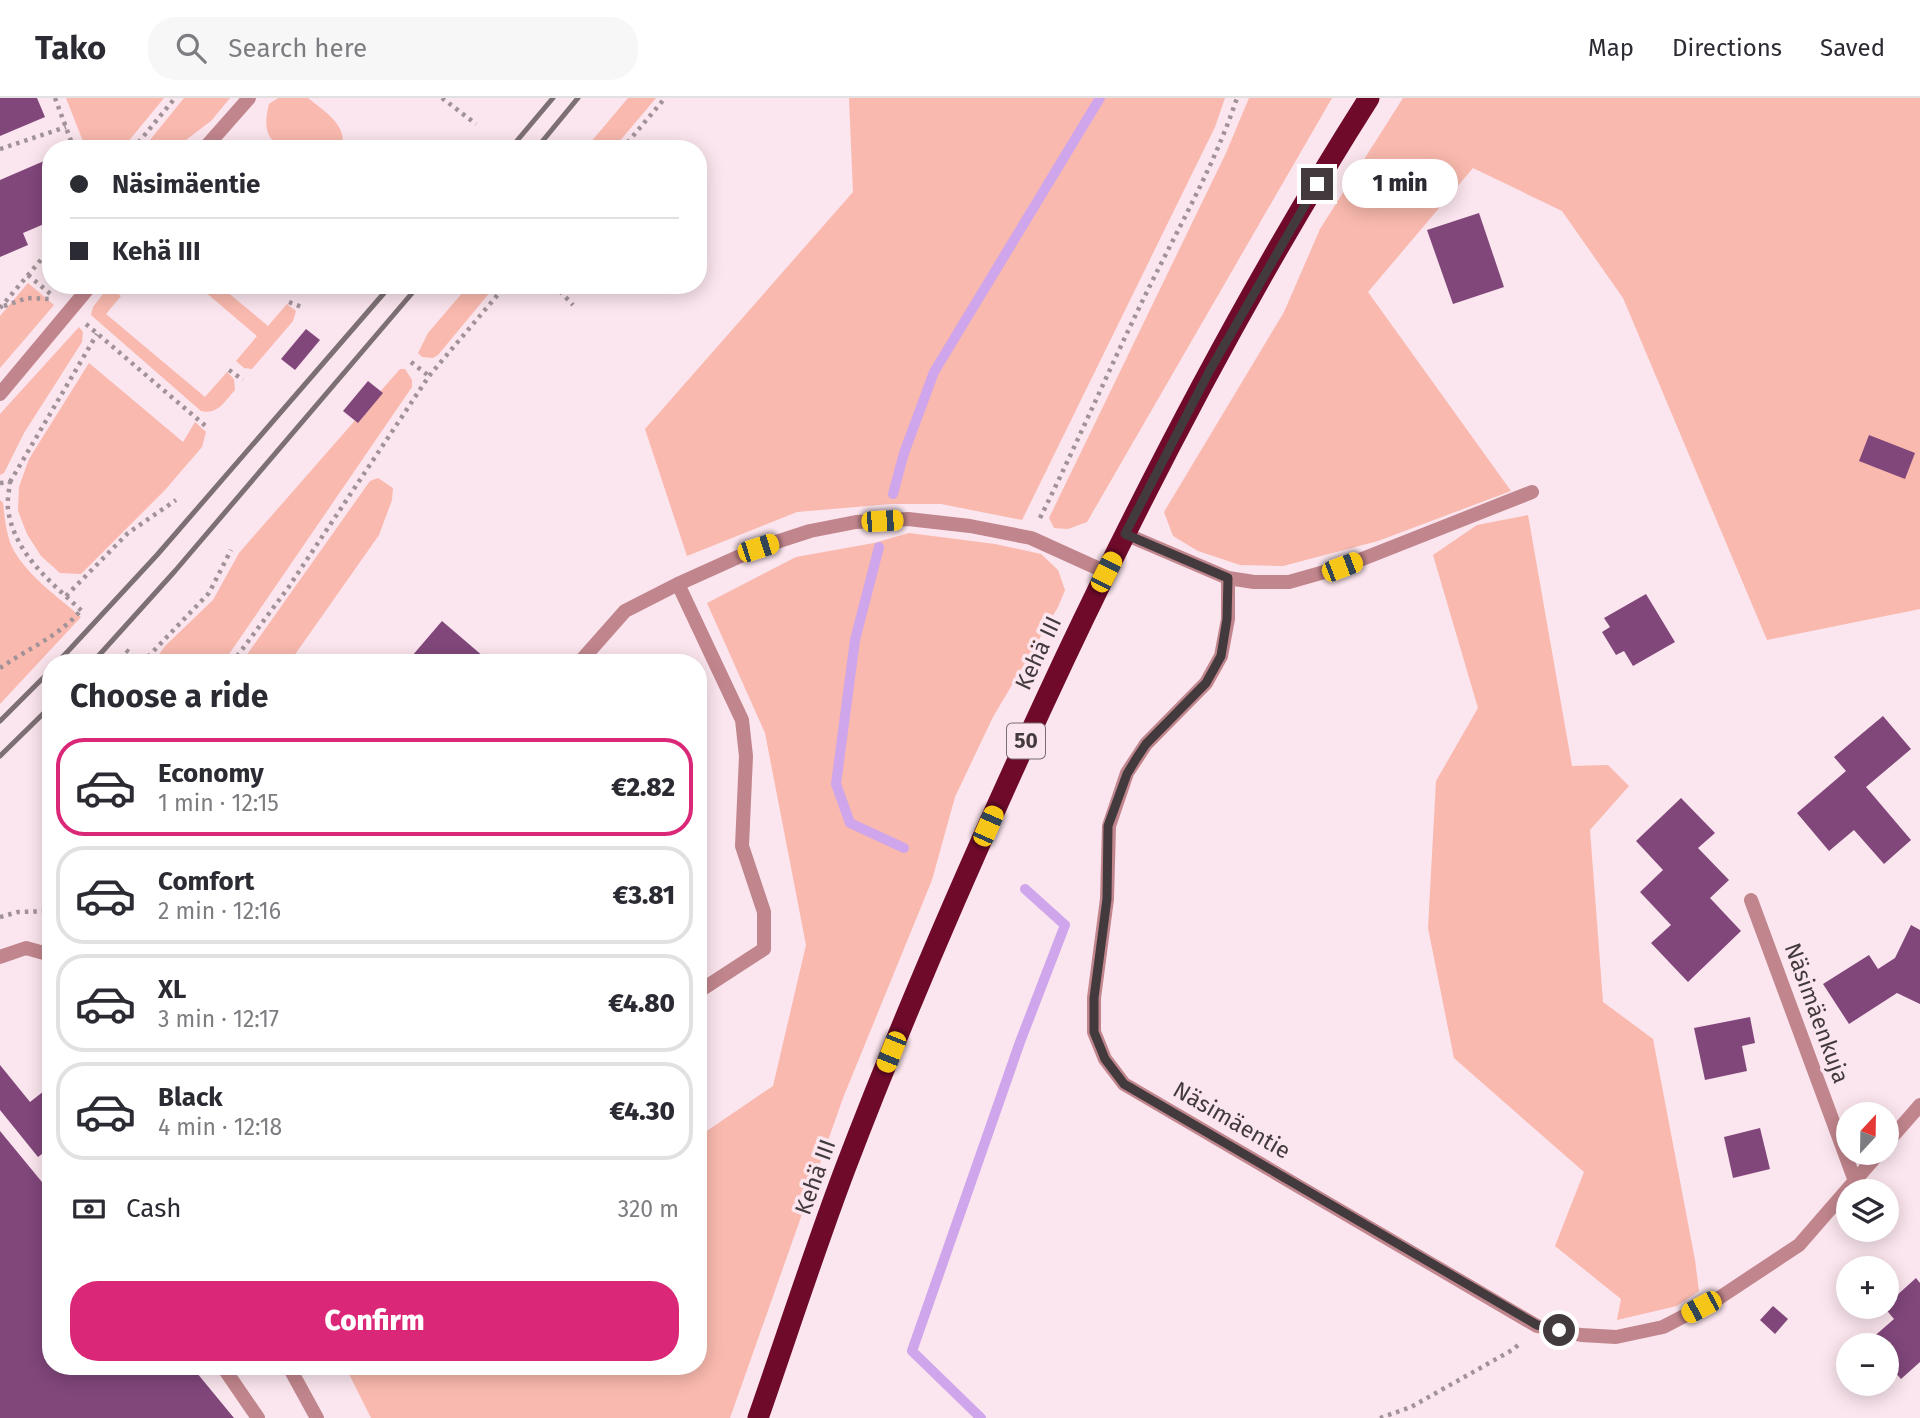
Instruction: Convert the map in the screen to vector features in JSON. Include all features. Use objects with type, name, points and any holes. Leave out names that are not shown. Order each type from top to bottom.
[{"type":"highway","name":"Kehä III","points":[[758,1418],[844,1172],[910,1004],[1010,775],[1106,572],[1210,370],[1369,98]]},
{"type":"street","points":[[212,140],[249,98]]},
{"type":"street","points":[[0,394],[83,294]]},
{"type":"street","points":[[1125,534],[1228,578],[1254,582],[1289,582],[1342,567],[1532,492]]},
{"type":"street","points":[[587,654],[625,611],[678,583],[758,548],[810,531],[856,522],[908,519],[970,526],[1031,538],[1106,572]]},
{"type":"street","name":"Näsimäentie","points":[[1228,578],[1227,619],[1221,656],[1206,683],[1146,744],[1127,774],[1108,826],[1107,899],[1094,998],[1094,1032],[1105,1059],[1124,1084],[1537,1325],[1581,1335],[1616,1337],[1663,1327],[1720,1298],[1799,1245],[1836,1203]]},
{"type":"street","points":[[678,583],[742,720],[746,756],[742,846],[764,912],[764,949],[707,986]]},
{"type":"street","name":"Näsimäenkuja","points":[[1751,900],[1854,1179]]},
{"type":"street","points":[[0,957],[26,948],[42,952]]},
{"type":"street","points":[[1899,1129],[1920,1105]]},
{"type":"street","points":[[228,1375],[258,1418]]},
{"type":"street","points":[[293,1375],[317,1418]]},
{"type":"path","points":[[55,98],[71,140]]},
{"type":"path","points":[[140,140],[175,98]]},
{"type":"path","points":[[442,98],[476,124]]},
{"type":"path","points":[[630,140],[665,98]]},
{"type":"path","points":[[1031,538],[1140,306],[1224,137],[1237,98]]},
{"type":"path","points":[[0,149],[66,127]]},
{"type":"path","points":[[0,307],[42,259]]},
{"type":"path","points":[[28,275],[42,287]]},
{"type":"path","points":[[0,307],[27,298],[57,299],[51,294]]},
{"type":"path","points":[[239,654],[288,588],[429,376],[498,294]]},
{"type":"path","points":[[563,294],[573,305]]},
{"type":"path","points":[[289,302],[304,308]]},
{"type":"path","points":[[84,322],[208,428]]},
{"type":"path","points":[[0,668],[43,639],[56,634],[82,611],[39,570],[19,545],[7,507],[10,482],[97,334]]},
{"type":"path","points":[[411,362],[429,376]]},
{"type":"path","points":[[229,370],[243,380]]},
{"type":"path","points":[[0,483],[10,482]]},
{"type":"path","points":[[66,596],[128,533],[176,500]]},
{"type":"path","points":[[150,654],[208,593],[231,550]]},
{"type":"path","points":[[126,650],[131,654]]},
{"type":"path","points":[[0,917],[18,912],[42,911]]},
{"type":"path","points":[[1380,1418],[1411,1407],[1514,1349],[1537,1325]]},
{"type":"shaded area","points":[[66,98],[164,98],[129,140],[82,140]]},
{"type":"shaded area","points":[[184,98],[230,98],[211,121],[186,140],[150,140]]},
{"type":"shaded area","points":[[278,98],[308,98],[334,120],[343,140],[273,140],[266,122],[269,104]]},
{"type":"shaded area","points":[[628,98],[656,98],[621,140],[593,140]]},
{"type":"shaded area","points":[[849,98],[1225,98],[1215,127],[1022,520],[941,504],[891,504],[797,512],[687,556],[645,429],[853,192]]},
{"type":"shaded area","points":[[1249,98],[1332,98],[1087,522],[1068,529],[1054,528],[1049,518],[1226,153]]},
{"type":"shaded area","points":[[1403,98],[1920,98],[1920,609],[1767,640],[1623,298],[1562,211],[1473,168],[1368,292],[1511,491],[1378,541],[1283,566],[1240,565],[1198,551],[1173,536],[1164,512],[1284,312],[1320,229]]},
{"type":"shaded area","points":[[28,283],[54,305],[0,368],[0,316]]},
{"type":"shaded area","points":[[103,294],[118,294],[121,296],[106,314],[205,397],[227,372],[234,379],[235,390],[217,409],[201,411],[91,315],[93,307]]},
{"type":"shaded area","points":[[208,294],[230,294],[268,326],[287,304],[296,311],[293,321],[252,369],[244,368],[236,361],[257,336]]},
{"type":"shaded area","points":[[461,294],[489,294],[433,358],[422,357],[418,353],[428,333]]},
{"type":"shaded area","points":[[79,327],[83,332],[82,342],[24,433],[4,473],[0,475],[0,414]]},
{"type":"shaded area","points":[[89,363],[183,442],[195,422],[206,432],[202,447],[165,490],[81,574],[60,573],[41,556],[27,534],[18,511],[19,487],[29,459]]},
{"type":"shaded area","points":[[400,369],[405,369],[412,380],[412,387],[229,654],[159,654],[213,600],[239,553]]},
{"type":"shaded area","points":[[378,478],[393,488],[392,500],[379,535],[295,654],[247,654],[370,481]]},
{"type":"shaded area","points":[[0,500],[3,503],[9,539],[20,561],[45,587],[81,617],[47,654],[42,654],[42,659],[0,704]]},
{"type":"shaded area","points":[[1528,515],[1572,766],[1608,765],[1629,786],[1590,830],[1603,1002],[1653,1039],[1699,1291],[1677,1306],[1617,1320],[1621,1299],[1555,1246],[1584,1172],[1454,1058],[1428,928],[1436,781],[1478,708],[1433,555],[1477,525]]},
{"type":"shaded area","points":[[909,533],[995,544],[1041,554],[1058,570],[1065,590],[1058,607],[993,717],[955,797],[932,880],[843,1098],[730,1418],[371,1418],[350,1375],[707,1375],[707,1131],[773,1086],[806,945],[765,733],[707,603],[796,557],[874,543]]},
{"type":"building","points":[[0,98],[37,98],[45,117],[0,136]]},
{"type":"building","points":[[42,162],[42,225],[23,233],[28,245],[0,257],[0,180]]},
{"type":"building","points":[[1479,213],[1504,287],[1453,304],[1427,230]]},
{"type":"building","points":[[306,329],[320,340],[295,370],[281,359]]},
{"type":"building","points":[[368,381],[383,393],[358,423],[343,411]]},
{"type":"building","points":[[1869,435],[1915,453],[1905,479],[1859,461]]},
{"type":"building","points":[[1646,594],[1675,642],[1633,666],[1624,651],[1616,655],[1602,632],[1610,627],[1604,618]]},
{"type":"building","points":[[442,621],[480,654],[414,654]]},
{"type":"building","points":[[1883,716],[1911,749],[1866,787],[1911,840],[1884,864],[1854,830],[1829,851],[1797,813],[1846,771],[1834,757]]},
{"type":"building","points":[[1681,798],[1715,833],[1698,848],[1729,880],[1710,898],[1741,931],[1688,982],[1651,943],[1671,925],[1640,892],[1663,870],[1636,841]]},
{"type":"building","points":[[1911,925],[1920,930],[1920,1004],[1897,993],[1849,1024],[1823,984],[1869,955],[1878,969],[1895,958]]},
{"type":"building","points":[[1750,1017],[1755,1043],[1742,1046],[1747,1071],[1705,1080],[1694,1028]]},
{"type":"building","points":[[0,1065],[30,1102],[42,1093],[42,1154],[38,1157],[0,1110]]},
{"type":"building","points":[[1760,1128],[1770,1169],[1733,1178],[1724,1137]]},
{"type":"building","points":[[0,1131],[42,1182],[42,1375],[199,1375],[234,1418],[0,1418]]},
{"type":"building","points":[[1916,1278],[1920,1283],[1920,1362],[1901,1379],[1899,1333],[1878,1333],[1894,1319],[1899,1319],[1899,1293]]},
{"type":"building","points":[[1773,1306],[1788,1319],[1775,1334],[1760,1320]]},
{"type":"waterway","points":[[893,494],[904,453],[934,372],[1100,98]]},
{"type":"waterway","points":[[879,547],[855,640],[836,784],[850,823],[904,848]]},
{"type":"waterway","points":[[981,1418],[912,1351],[1020,1042],[1065,925],[1025,889]]},
{"type":"railway","points":[[518,140],[553,98]]},
{"type":"railway","points":[[543,140],[578,98]]},
{"type":"railway","points":[[65,654],[157,555],[383,294]]},
{"type":"railway","points":[[100,654],[175,571],[411,294]]},
{"type":"railway","points":[[0,721],[42,679]]},
{"type":"railway","points":[[0,756],[42,715]]},
{"type":"route","points":[[1317,184],[1210,370],[1125,534],[1228,578],[1227,619],[1221,656],[1206,683],[1146,744],[1127,774],[1108,826],[1107,899],[1094,998],[1094,1032],[1105,1059],[1124,1084],[1537,1325],[1559,1330]]}]
